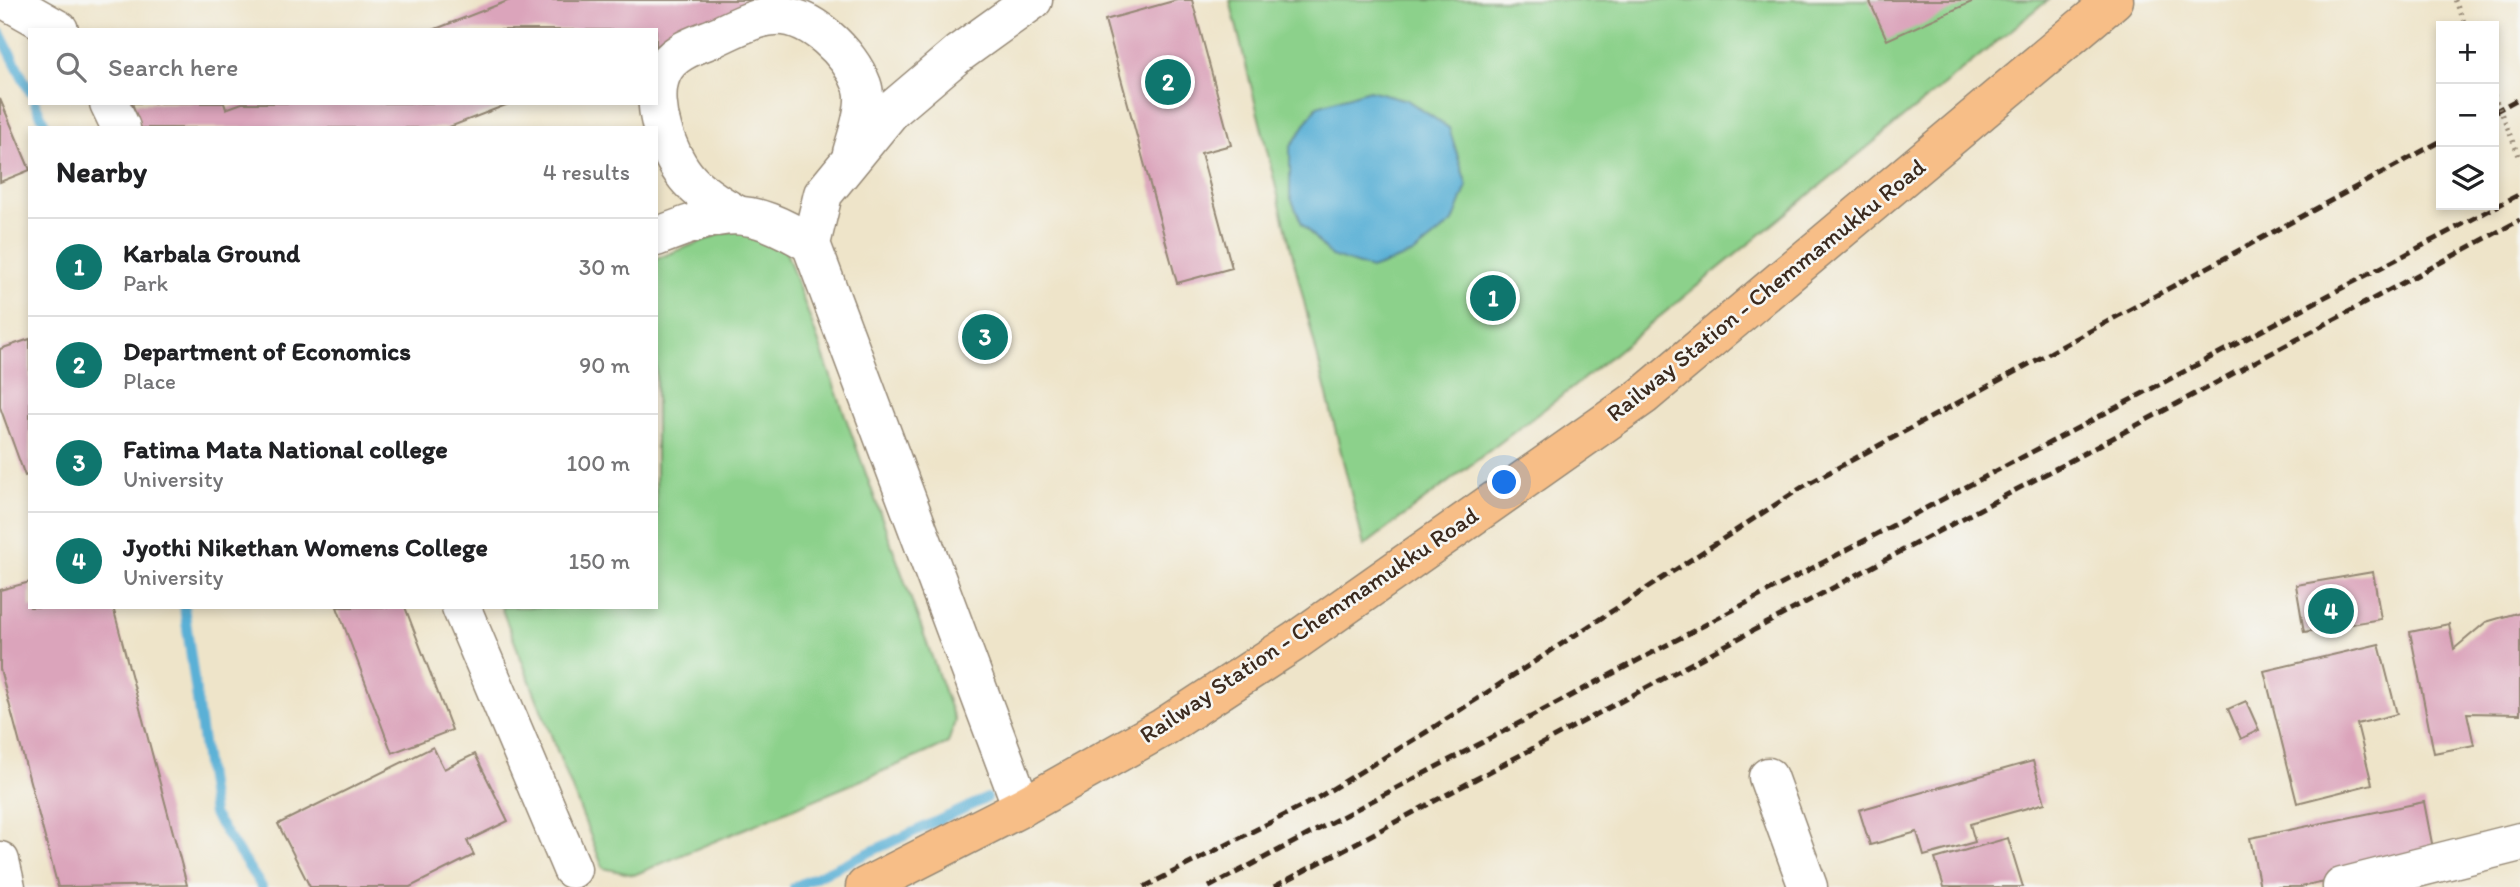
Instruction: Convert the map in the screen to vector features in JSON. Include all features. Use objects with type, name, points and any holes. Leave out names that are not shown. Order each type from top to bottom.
[{"type":"main road","name":"Railway Station - Chemmamukku Road","points":[[865,887],[1022,807],[1164,727],[1294,642],[1643,396],[2114,0]]},
{"type":"street","points":[[6,0],[55,28]]},
{"type":"street","points":[[1022,807],[811,244],[823,194],[891,111],[958,54],[1033,0]]},
{"type":"street","points":[[811,244],[782,227],[734,213],[701,194],[684,178],[661,124],[658,97],[662,72],[682,50],[773,16],[799,20],[819,30],[844,57],[863,86],[861,116],[849,162]]},
{"type":"street","points":[[110,105],[120,126]]},
{"type":"street","points":[[658,236],[709,216],[734,213]]},
{"type":"street","points":[[462,609],[572,869]]},
{"type":"street","points":[[1768,777],[1808,887]]},
{"type":"street","points":[[2342,887],[2520,842]]},
{"type":"street","points":[[0,861],[6,887]]},
{"type":"path","points":[[2455,0],[2464,21]]},
{"type":"path","points":[[2499,106],[2520,159]]},
{"type":"green space","points":[[1230,0],[2048,0],[1572,388],[1364,546]]},
{"type":"green space","points":[[759,226],[785,249],[955,721],[948,743],[634,875],[603,868],[502,609],[658,609],[658,258],[720,234]]},
{"type":"water","points":[[1369,90],[1407,100],[1449,128],[1467,186],[1453,222],[1413,254],[1371,269],[1331,256],[1302,224],[1290,196],[1290,148],[1317,106]]},
{"type":"building","points":[[510,0],[781,0],[658,47],[658,28],[438,28]]},
{"type":"building","points":[[1177,0],[1192,0],[1231,145],[1201,153],[1232,268],[1177,283],[1105,20]]},
{"type":"building","points":[[1869,0],[1976,0],[1887,40]]},
{"type":"building","points":[[0,99],[28,171],[0,182]]},
{"type":"building","points":[[133,105],[225,105],[226,109],[237,105],[506,105],[452,126],[140,126]]},
{"type":"building","points":[[28,340],[28,475],[25,476],[0,407],[0,349]]},
{"type":"building","points":[[2373,572],[2381,619],[2304,632],[2296,585]]},
{"type":"building","points":[[28,583],[28,609],[114,609],[187,885],[58,887],[0,669],[0,590]]},
{"type":"building","points":[[338,609],[406,609],[452,730],[392,753]]},
{"type":"building","points":[[2520,612],[2520,714],[2467,713],[2474,745],[2434,753],[2410,632],[2449,624],[2454,649],[2486,622]]},
{"type":"building","points":[[2379,644],[2397,714],[2357,724],[2372,784],[2297,803],[2264,671]]},
{"type":"building","points":[[2246,701],[2259,730],[2241,739],[2228,709]]},
{"type":"building","points":[[433,747],[444,769],[475,754],[508,821],[467,841],[474,855],[410,887],[310,887],[278,824]]},
{"type":"building","points":[[2033,761],[2045,803],[1970,824],[1975,842],[1924,856],[1917,832],[1870,845],[1859,810]]},
{"type":"building","points":[[2424,802],[2435,859],[2301,887],[2260,887],[2250,838]]},
{"type":"building","points":[[2008,838],[2023,887],[1944,887],[1935,859]]},
{"type":"waterway","points":[[0,33],[28,88]]},
{"type":"waterway","points":[[36,105],[46,126]]},
{"type":"waterway","points":[[184,609],[213,814],[262,887]]},
{"type":"waterway","points":[[794,887],[987,798]]},
{"type":"railway","points":[[2499,109],[2520,98]]},
{"type":"railway","points":[[1144,887],[1314,800],[1428,731],[1804,486],[2436,144]]},
{"type":"railway","points":[[1209,887],[2520,194]]},
{"type":"railway","points":[[1274,887],[2520,220]]},
{"type":"place","name":"Department of Economics","points":[[1168,82]]},
{"type":"place","name":"Karbala Ground","points":[[1493,298]]},
{"type":"place","name":"Fatima Mata National college","points":[[985,337]]},
{"type":"place","name":"Jyothi Nikethan Womens College","points":[[2331,611]]}]
